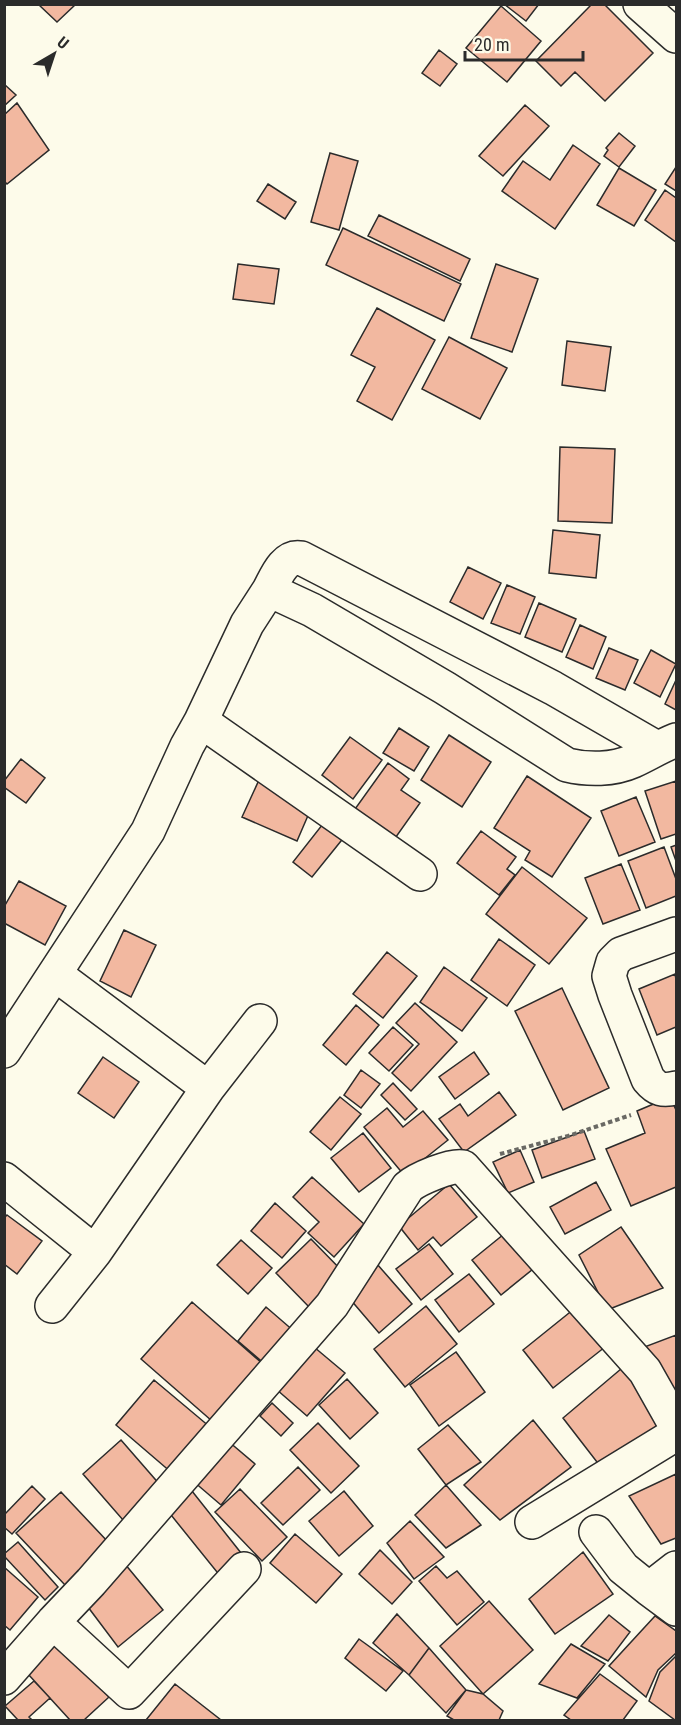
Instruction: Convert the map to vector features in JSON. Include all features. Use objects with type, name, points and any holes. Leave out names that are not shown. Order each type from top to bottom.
[{"type":"street","points":[[640,4],[676,36]]},
{"type":"street","points":[[4,1051],[148,831],[247,624],[288,559],[301,558],[667,744]]},
{"type":"street","points":[[268,590],[312,610],[445,688],[567,765],[583,769],[631,762],[667,744]]},
{"type":"street","points":[[201,721],[420,874]]},
{"type":"street","points":[[671,1089],[655,1088],[648,1079],[609,976],[612,962],[621,954],[676,934]]},
{"type":"street","points":[[55,974],[208,1088]]},
{"type":"street","points":[[52,1306],[95,1252],[208,1088],[260,1021]]},
{"type":"street","points":[[4,1678],[91,1582],[332,1305],[408,1187],[414,1182],[456,1166],[463,1167],[645,1371],[676,1426]]},
{"type":"street","points":[[4,1179],[95,1252]]},
{"type":"street","points":[[532,1522],[676,1434]]},
{"type":"street","points":[[596,1532],[623,1568],[676,1610]]},
{"type":"street","points":[[649,1589],[676,1568]]},
{"type":"street","points":[[53,1622],[129,1692],[244,1569]]},
{"type":"path","points":[[456,1166],[568,1136],[642,1112],[671,1089]]},
{"type":"building","points":[[38,4],[76,4],[57,22]]},
{"type":"building","points":[[504,4],[539,4],[526,21]]},
{"type":"building","points":[[592,4],[604,4],[653,53],[605,101],[575,72],[561,86],[536,61]]},
{"type":"building","points":[[501,6],[541,41],[507,82],[466,48]]},
{"type":"building","points":[[439,50],[457,64],[440,86],[422,73]]},
{"type":"building","points":[[4,84],[16,95],[4,106]]},
{"type":"building","points":[[17,103],[49,150],[7,184],[4,181],[4,115]]},
{"type":"building","points":[[525,105],[549,126],[503,176],[479,156]]},
{"type":"building","points":[[619,133],[635,146],[619,167],[604,156],[608,150],[606,148]]},
{"type":"building","points":[[573,145],[600,164],[555,229],[502,191],[523,161],[550,180]]},
{"type":"building","points":[[330,153],[358,161],[339,230],[311,222]]},
{"type":"building","points":[[676,167],[676,191],[665,184]]},
{"type":"building","points":[[619,168],[656,190],[634,226],[597,205]]},
{"type":"building","points":[[268,184],[296,202],[285,219],[257,201]]},
{"type":"building","points":[[665,190],[676,198],[676,242],[645,220]]},
{"type":"building","points":[[379,215],[470,259],[460,281],[368,236]]},
{"type":"building","points":[[343,228],[461,284],[444,321],[326,265]]},
{"type":"building","points":[[238,264],[279,269],[274,304],[233,299]]},
{"type":"building","points":[[496,264],[538,279],[512,352],[471,338]]},
{"type":"building","points":[[377,308],[435,340],[392,420],[357,401],[375,367],[351,355]]},
{"type":"building","points":[[449,337],[507,368],[480,419],[422,389]]},
{"type":"building","points":[[567,341],[611,347],[605,391],[562,385]]},
{"type":"building","points":[[560,447],[615,449],[612,523],[558,521]]},
{"type":"building","points":[[553,530],[600,535],[596,578],[549,573]]},
{"type":"building","points":[[468,567],[501,583],[483,619],[450,602]]},
{"type":"building","points":[[507,585],[535,597],[520,634],[491,623]]},
{"type":"building","points":[[539,603],[576,619],[562,652],[525,637]]},
{"type":"building","points":[[580,625],[606,637],[593,669],[566,657]]},
{"type":"building","points":[[609,648],[638,660],[625,690],[596,678]]},
{"type":"building","points":[[651,650],[676,664],[660,697],[634,683]]},
{"type":"building","points":[[676,680],[676,710],[665,704]]},
{"type":"building","points":[[399,728],[429,747],[414,771],[383,753]]},
{"type":"building","points":[[449,735],[491,762],[462,807],[421,780]]},
{"type":"building","points":[[350,737],[382,760],[353,799],[322,775]]},
{"type":"building","points":[[21,759],[45,778],[26,803],[4,787],[4,781]]},
{"type":"building","points":[[388,763],[409,779],[401,790],[420,803],[391,844],[350,816]]},
{"type":"building","points":[[527,776],[591,818],[552,877],[525,860],[530,851],[494,828]]},
{"type":"building","points":[[259,780],[313,804],[297,841],[242,817]]},
{"type":"building","points":[[676,781],[676,834],[661,839],[645,791]]},
{"type":"building","points":[[636,797],[655,842],[619,856],[601,811]]},
{"type":"building","points":[[326,820],[345,836],[312,877],[293,862]]},
{"type":"building","points":[[481,831],[516,857],[507,869],[515,875],[499,895],[457,863]]},
{"type":"building","points":[[676,845],[676,861],[671,847]]},
{"type":"building","points":[[664,847],[676,879],[676,896],[646,908],[628,861]]},
{"type":"building","points":[[621,864],[640,910],[603,924],[585,878]]},
{"type":"building","points":[[522,867],[587,918],[549,964],[486,914]]},
{"type":"building","points":[[19,881],[66,906],[45,945],[4,923],[4,907]]},
{"type":"building","points":[[124,930],[156,945],[131,997],[100,981]]},
{"type":"building","points":[[499,939],[535,965],[507,1006],[471,980]]},
{"type":"building","points":[[387,952],[417,976],[383,1018],[353,994]]},
{"type":"building","points":[[444,967],[487,998],[462,1031],[420,1002]]},
{"type":"building","points":[[675,974],[676,1027],[657,1035],[639,989]]},
{"type":"building","points":[[562,988],[609,1088],[563,1110],[515,1011]]},
{"type":"building","points":[[415,1003],[457,1042],[411,1091],[392,1073],[419,1044],[396,1023]]},
{"type":"building","points":[[356,1005],[379,1025],[346,1065],[323,1045]]},
{"type":"building","points":[[393,1027],[413,1045],[389,1071],[369,1053]]},
{"type":"building","points":[[474,1052],[489,1074],[455,1099],[439,1077]]},
{"type":"building","points":[[103,1057],[139,1082],[114,1118],[78,1093]]},
{"type":"building","points":[[361,1070],[380,1084],[361,1108],[344,1095]]},
{"type":"building","points":[[393,1083],[417,1109],[405,1120],[381,1095]]},
{"type":"building","points":[[499,1092],[516,1115],[464,1152],[439,1119],[460,1104],[468,1116]]},
{"type":"building","points":[[340,1097],[361,1114],[331,1150],[310,1132]]},
{"type":"building","points":[[670,1097],[676,1110],[676,1187],[631,1206],[606,1149],[645,1133],[637,1111]]},
{"type":"building","points":[[387,1108],[403,1127],[423,1111],[448,1140],[404,1175],[364,1127]]},
{"type":"building","points":[[584,1131],[595,1159],[542,1178],[532,1150]]},
{"type":"building","points":[[363,1133],[391,1168],[359,1192],[331,1158]]},
{"type":"building","points":[[520,1150],[534,1182],[508,1193],[493,1162]]},
{"type":"building","points":[[312,1177],[364,1224],[334,1257],[308,1233],[319,1222],[293,1197]]},
{"type":"building","points":[[596,1182],[611,1210],[565,1234],[550,1207]]},
{"type":"building","points":[[449,1184],[477,1217],[441,1246],[433,1237],[418,1250],[399,1226]]},
{"type":"building","points":[[275,1203],[306,1231],[282,1258],[251,1231]]},
{"type":"building","points":[[7,1215],[42,1241],[17,1274],[4,1264],[4,1218]]},
{"type":"building","points":[[621,1227],[663,1288],[607,1310],[579,1255]]},
{"type":"building","points":[[509,1230],[538,1265],[501,1295],[472,1260]]},
{"type":"building","points":[[311,1239],[346,1275],[311,1309],[276,1273]]},
{"type":"building","points":[[241,1240],[272,1268],[248,1294],[217,1265]]},
{"type":"building","points":[[429,1244],[453,1274],[421,1300],[396,1269]]},
{"type":"building","points":[[377,1264],[412,1304],[379,1333],[344,1292]]},
{"type":"building","points":[[469,1274],[494,1304],[459,1332],[435,1300]]},
{"type":"building","points":[[192,1302],[263,1364],[212,1421],[141,1359]]},
{"type":"building","points":[[426,1306],[457,1344],[405,1387],[374,1349]]},
{"type":"building","points":[[266,1307],[295,1332],[267,1366],[238,1341]]},
{"type":"building","points":[[574,1309],[605,1347],[553,1388],[523,1350]]},
{"type":"building","points":[[676,1335],[676,1403],[639,1349]]},
{"type":"building","points":[[314,1347],[345,1373],[307,1416],[276,1389]]},
{"type":"building","points":[[456,1352],[485,1392],[439,1426],[410,1385]]},
{"type":"building","points":[[628,1363],[673,1425],[607,1475],[563,1418]]},
{"type":"building","points":[[347,1379],[378,1413],[350,1439],[319,1405]]},
{"type":"building","points":[[154,1380],[210,1427],[172,1473],[116,1425]]},
{"type":"building","points":[[272,1403],[293,1423],[281,1436],[260,1416]]},
{"type":"building","points":[[533,1420],[571,1467],[500,1520],[464,1485]]},
{"type":"building","points":[[318,1423],[359,1466],[331,1493],[290,1450]]},
{"type":"building","points":[[448,1425],[481,1462],[446,1485],[418,1449]]},
{"type":"building","points":[[121,1440],[161,1486],[123,1520],[83,1474]]},
{"type":"building","points":[[228,1441],[255,1464],[221,1505],[193,1481]]},
{"type":"building","points":[[298,1467],[320,1490],[283,1525],[261,1503]]},
{"type":"building","points":[[676,1474],[676,1538],[661,1544],[629,1496]]},
{"type":"building","points":[[446,1485],[481,1525],[446,1548],[415,1515]]},
{"type":"building","points":[[32,1486],[45,1499],[12,1534],[4,1527],[4,1515]]},
{"type":"building","points":[[188,1486],[245,1558],[221,1577],[163,1505]]},
{"type":"building","points":[[240,1489],[287,1537],[262,1561],[215,1512]]},
{"type":"building","points":[[344,1491],[373,1526],[339,1556],[309,1521]]},
{"type":"building","points":[[61,1492],[109,1543],[65,1585],[16,1533]]},
{"type":"building","points":[[410,1521],[444,1557],[414,1579],[387,1543]]},
{"type":"building","points":[[295,1534],[342,1574],[316,1603],[270,1563]]},
{"type":"building","points":[[18,1542],[58,1587],[45,1600],[4,1556]]},
{"type":"building","points":[[380,1550],[412,1582],[392,1604],[359,1574]]},
{"type":"building","points":[[583,1552],[613,1594],[555,1634],[529,1599]]},
{"type":"building","points":[[120,1558],[163,1610],[118,1647],[88,1607],[100,1597],[93,1584]]},
{"type":"building","points":[[436,1566],[447,1578],[457,1571],[484,1602],[457,1625],[419,1581]]},
{"type":"building","points":[[4,1567],[38,1597],[10,1630],[4,1625]]},
{"type":"building","points":[[489,1601],[533,1650],[483,1694],[440,1646]]},
{"type":"building","points":[[397,1614],[429,1648],[409,1675],[373,1643]]},
{"type":"building","points":[[609,1615],[630,1632],[608,1661],[581,1646]]},
{"type":"building","points":[[655,1616],[676,1631],[676,1653],[658,1670],[646,1697],[609,1666]]},
{"type":"building","points":[[52,1633],[109,1697],[84,1720],[70,1720],[18,1663]]},
{"type":"building","points":[[359,1639],[403,1671],[386,1691],[345,1658]]},
{"type":"building","points":[[571,1644],[605,1664],[577,1698],[539,1684]]},
{"type":"building","points":[[429,1648],[466,1690],[446,1713],[409,1675]]},
{"type":"building","points":[[676,1656],[675,1720],[649,1701],[660,1672]]},
{"type":"building","points":[[600,1674],[637,1701],[623,1720],[571,1720],[564,1715]]},
{"type":"building","points":[[34,1681],[50,1698],[29,1717],[32,1720],[18,1720],[5,1706]]},
{"type":"building","points":[[175,1684],[221,1720],[146,1720]]},
{"type":"building","points":[[466,1690],[483,1694],[503,1711],[499,1720],[454,1720],[447,1716]]}]
